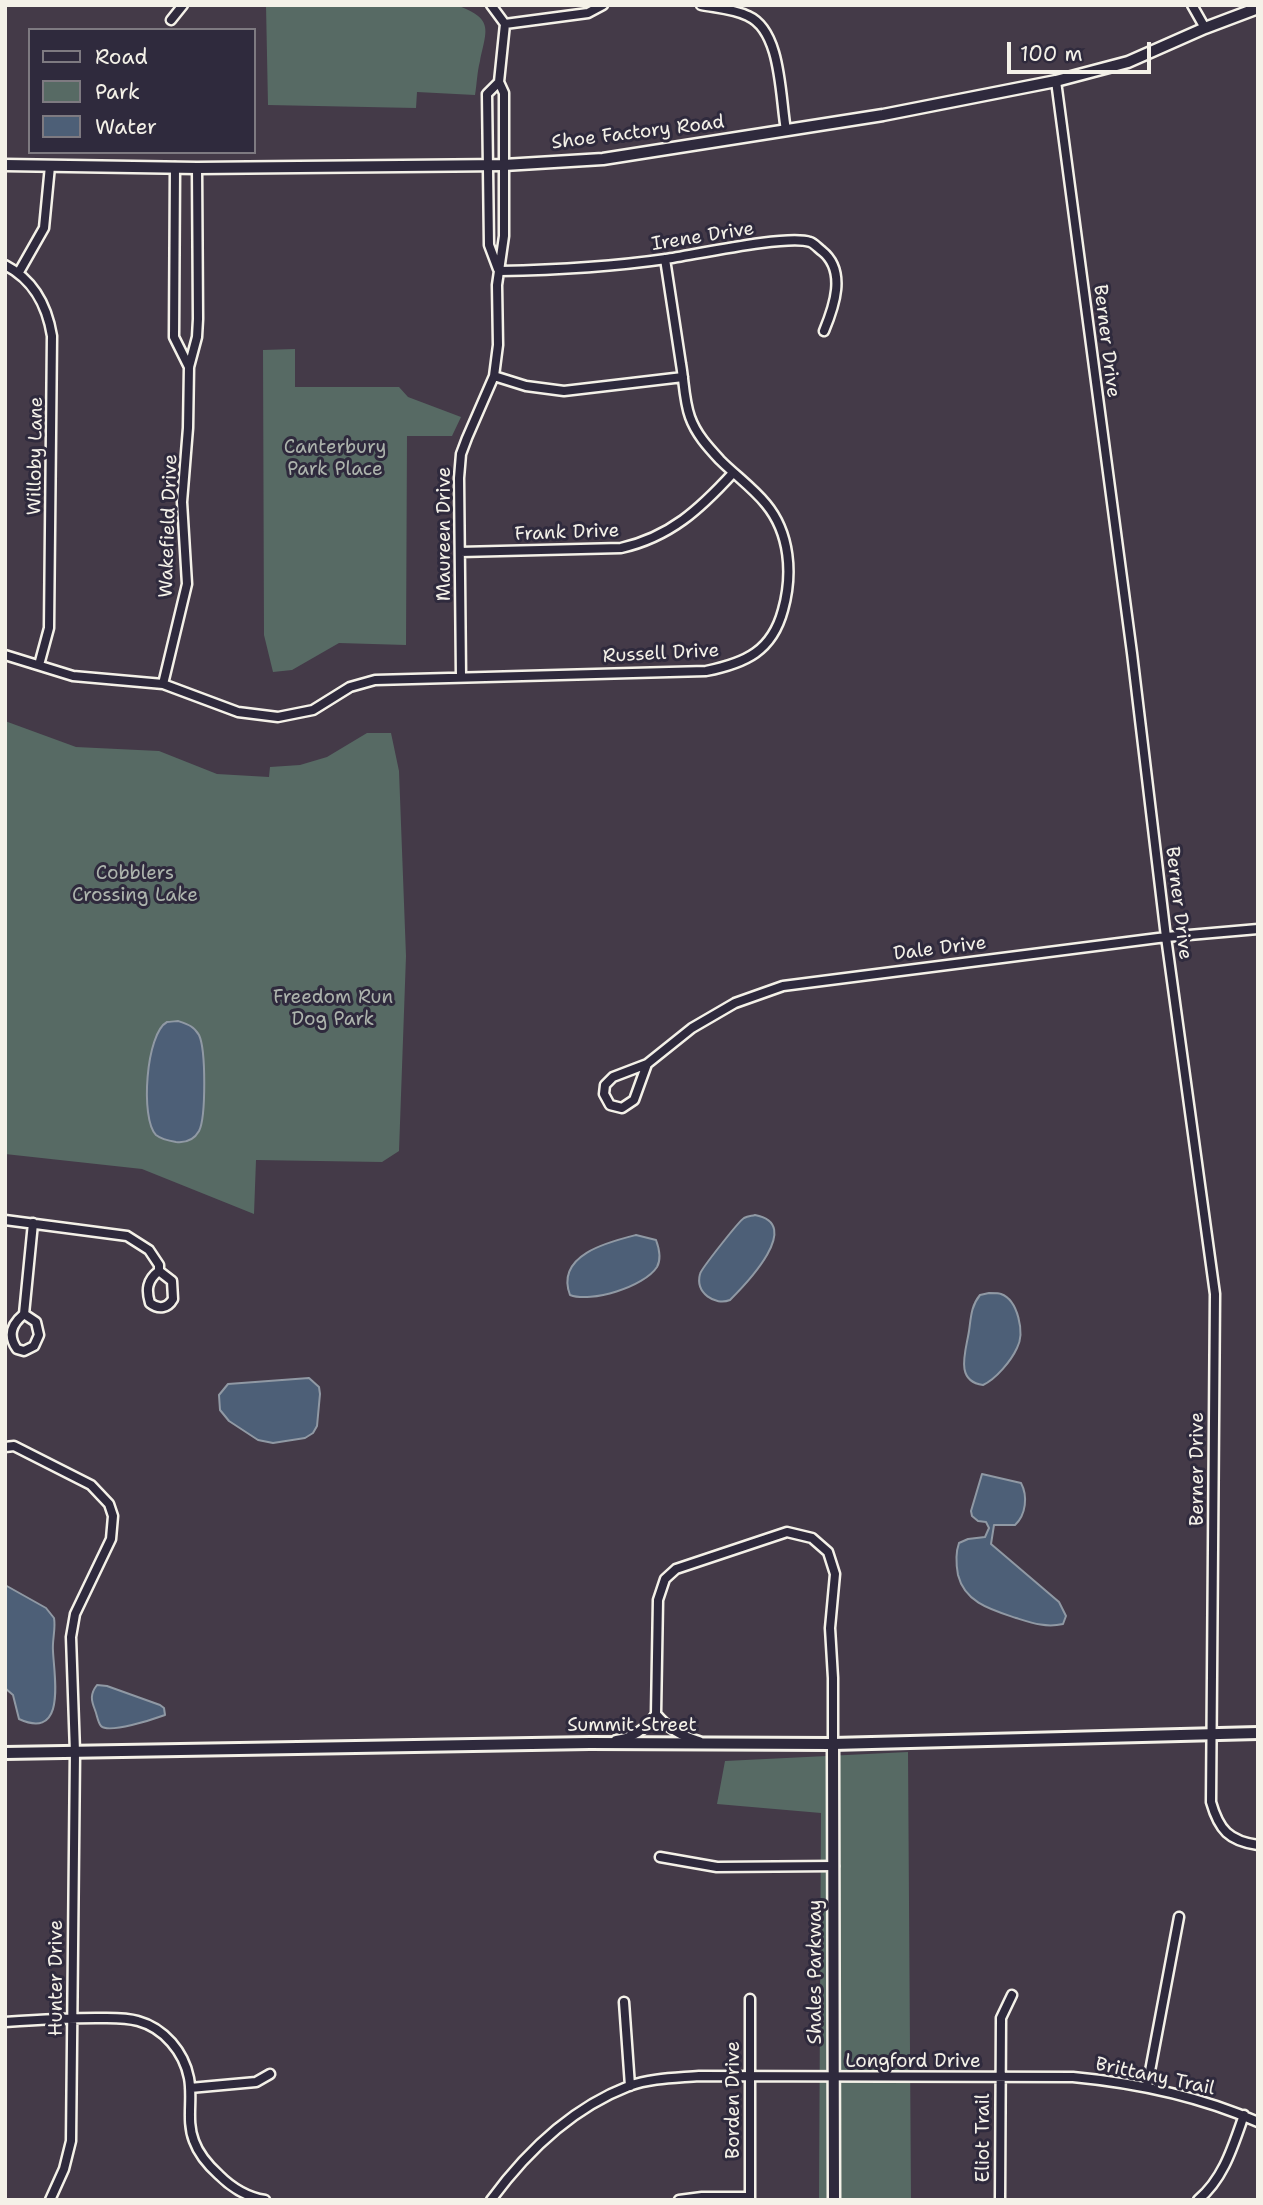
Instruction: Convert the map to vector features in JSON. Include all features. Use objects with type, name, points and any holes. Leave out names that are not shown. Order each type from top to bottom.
[{"type":"main road","name":"Summit Street","points":[[5,1753],[590,1743],[833,1744],[1258,1732]]},
{"type":"street","points":[[170,20],[183,5]]},
{"type":"street","points":[[491,5],[505,24],[589,13],[603,5]]},
{"type":"street","points":[[701,5],[746,15],[765,29],[773,46],[786,130]]},
{"type":"street","points":[[746,15],[750,5]]},
{"type":"street","points":[[1192,5],[1205,28]]},
{"type":"street","name":"Shoe Factory Road","points":[[5,165],[197,168],[504,164],[603,159],[883,115],[1056,81],[1128,62],[1258,8]]},
{"type":"street","name":"Maureen Drive","points":[[461,677],[461,454],[494,376],[498,357],[497,285],[504,236],[504,93],[499,82],[505,24]]},
{"type":"street","name":"Berner Drive","points":[[1056,81],[1132,653],[1166,937],[1215,1294],[1211,1802],[1216,1821],[1226,1833],[1241,1843],[1258,1845]]},
{"type":"street","name":"Maureen Drive","points":[[499,82],[487,94],[489,245],[499,271]]},
{"type":"street","points":[[19,272],[44,228],[50,166]]},
{"type":"street","name":"Wakefield Drive","points":[[175,167],[174,337],[189,367]]},
{"type":"street","name":"Wakefield Drive","points":[[163,684],[187,584],[182,502],[189,367],[198,319],[197,168]]},
{"type":"street","name":"Irene Drive","points":[[499,271],[581,269],[788,240],[810,242],[827,255],[837,274],[835,306],[824,331]]},
{"type":"street","name":"Russell Drive","points":[[5,656],[94,680],[133,680],[163,684],[238,712],[278,717],[313,710],[350,687],[375,680],[706,671],[727,667],[750,658],[773,637],[781,618],[786,600],[787,553],[781,527],[766,504],[704,443],[690,417],[665,259]]},
{"type":"street","name":"Willoby Lane","points":[[5,265],[19,272],[39,296],[52,336],[50,611],[49,628],[39,665]]},
{"type":"street","points":[[494,376],[526,386],[564,391],[683,376]]},
{"type":"street","name":"Frank Drive","points":[[460,552],[621,548],[646,543],[670,531],[733,473]]},
{"type":"street","name":"Dale Drive","points":[[647,1064],[634,1100],[622,1108],[610,1105],[604,1094],[605,1085],[613,1077],[647,1064],[692,1028],[735,1003],[783,986],[1166,937],[1258,929]]},
{"type":"street","points":[[5,1220],[127,1236],[149,1250],[159,1265],[159,1271],[149,1283],[147,1293],[150,1303],[163,1308],[173,1299],[173,1287],[169,1277],[159,1271]]},
{"type":"street","points":[[24,1314],[36,1322],[38,1335],[34,1346],[24,1351],[18,1349],[12,1336],[12,1327],[24,1314],[33,1223]]},
{"type":"street","name":"Hunter Drive","points":[[5,1447],[14,1446],[91,1485],[109,1504],[113,1516],[111,1539],[75,1614],[71,1637],[75,1752],[71,2141],[64,2169],[50,2200]]},
{"type":"street","points":[[590,1743],[621,1740],[634,1735],[647,1727],[656,1714],[658,1600],[665,1579],[676,1569],[787,1532],[812,1538],[818,1543],[828,1552],[835,1574],[830,1628],[833,1744]]},
{"type":"street","points":[[656,1714],[668,1728],[683,1736],[709,1743]]},
{"type":"street","name":"Shales Parkway","points":[[833,1744],[834,2200]]},
{"type":"street","points":[[660,1857],[717,1867],[834,1866]]},
{"type":"street","points":[[1147,2087],[1179,1917]]},
{"type":"street","name":"Eliot Trail","points":[[1000,2200],[1001,2018],[1012,1995]]},
{"type":"street","name":"Borden Drive","points":[[750,2000],[750,2199]]},
{"type":"street","points":[[624,2002],[630,2086]]},
{"type":"street","points":[[5,2022],[73,2018],[128,2019],[153,2027],[175,2047],[183,2059],[189,2078],[191,2130],[200,2155],[223,2180],[238,2191],[265,2200]]},
{"type":"street","points":[[190,2088],[256,2082],[270,2074]]},
{"type":"street","name":"Longford Drive","points":[[491,2200],[514,2170],[550,2134],[570,2119],[630,2086],[663,2079],[699,2076],[1000,2078]]},
{"type":"street","name":"Brittany Trail","points":[[1000,2078],[1073,2077],[1147,2087],[1190,2097],[1258,2122]]},
{"type":"street","points":[[1198,2200],[1208,2191],[1223,2169],[1244,2115]]},
{"type":"street","points":[[679,2200],[702,2197],[750,2199]]},
{"type":"green space","points":[[266,5],[456,5],[468,10],[482,20],[486,32],[475,95],[417,92],[416,108],[268,105]]},
{"type":"green space","name":"Canterbury Park Place","points":[[295,349],[295,387],[399,387],[408,397],[461,417],[452,436],[407,436],[406,645],[339,643],[292,670],[273,672],[264,635],[263,350]]},
{"type":"green space","name":"Cobblers Crossing Lake","points":[[5,721],[76,747],[159,751],[217,774],[269,777],[270,767],[300,765],[327,757],[367,733],[391,733],[399,771],[406,956],[399,1151],[382,1162],[256,1160],[254,1214],[142,1169],[5,1154]]},
{"type":"green space","points":[[908,1752],[911,2200],[819,2200],[821,1813],[717,1804],[725,1761]]},
{"type":"water","points":[[178,1021],[193,1027],[199,1035],[204,1083],[199,1131],[192,1139],[180,1142],[156,1135],[151,1126],[147,1095],[154,1042],[167,1022]]},
{"type":"water","points":[[755,1215],[769,1221],[774,1230],[773,1241],[767,1254],[748,1281],[730,1300],[713,1299],[700,1287],[700,1274],[741,1221],[745,1217]]},
{"type":"water","points":[[636,1235],[656,1240],[659,1260],[657,1267],[650,1274],[616,1292],[591,1297],[570,1295],[567,1281],[577,1260],[599,1247]]},
{"type":"water","points":[[989,1293],[1007,1297],[1012,1303],[1016,1310],[1020,1334],[1017,1348],[1007,1364],[983,1385],[968,1378],[964,1356],[973,1308],[980,1295]]},
{"type":"water","points":[[309,1378],[319,1387],[320,1394],[317,1426],[313,1433],[305,1438],[273,1443],[258,1440],[229,1421],[220,1410],[219,1395],[228,1384]]},
{"type":"water","points":[[982,1474],[1021,1483],[1025,1499],[1022,1516],[1015,1525],[994,1525],[991,1544],[1059,1602],[1066,1616],[1063,1624],[1039,1624],[998,1612],[973,1599],[962,1585],[956,1563],[959,1543],[985,1537],[989,1528],[986,1522],[978,1521],[972,1516],[971,1511]]},
{"type":"water","points":[[5,1585],[46,1608],[54,1618],[54,1703],[51,1714],[45,1721],[34,1723],[19,1719],[13,1695],[5,1688]]},
{"type":"water","points":[[97,1685],[160,1705],[164,1708],[165,1715],[122,1727],[101,1726],[92,1700]]},
{"type":"park label","name":"Freedom Run Dog Park","points":[[333,1009]]}]
